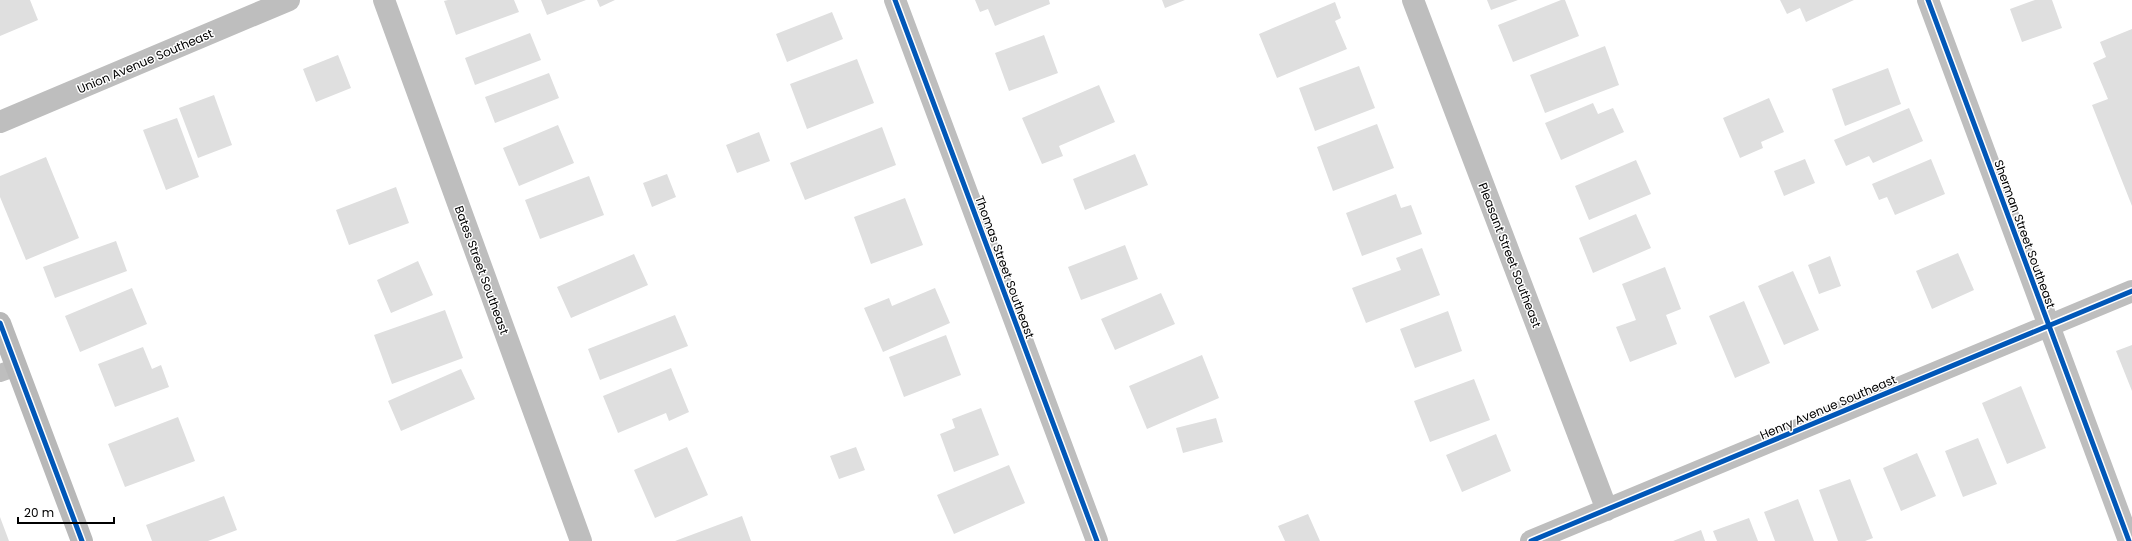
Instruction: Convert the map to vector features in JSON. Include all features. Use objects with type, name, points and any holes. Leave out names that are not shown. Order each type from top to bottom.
[{"type":"main road","points":[[0,323],[8,370],[82,541]]},
{"type":"street","name":"Union Avenue Southeast","points":[[0,122],[290,0]]},
{"type":"street","name":"Bates Street Southeast","points":[[384,0],[581,541]]},
{"type":"street","name":"Thomas Street Southeast","points":[[895,0],[1097,541]]},
{"type":"street","name":"Pleasant Street Southeast","points":[[1413,0],[1607,510]]},
{"type":"street","name":"Sherman Street Southeast","points":[[1928,0],[2129,541]]},
{"type":"street","name":"Henry Avenue Southeast","points":[[1531,541],[2132,291]]},
{"type":"building","points":[[0,0],[30,0],[38,20],[0,36]]},
{"type":"building","points":[[514,0],[519,12],[456,35],[444,1]]},
{"type":"building","points":[[541,0],[586,0],[547,15]]},
{"type":"building","points":[[597,0],[615,0],[600,7]]},
{"type":"building","points":[[975,0],[1049,0],[1050,4],[995,26],[988,9],[980,12]]},
{"type":"building","points":[[1162,0],[1185,0],[1165,8]]},
{"type":"building","points":[[1487,0],[1518,0],[1491,10]]},
{"type":"building","points":[[1561,0],[1565,0],[1579,36],[1513,62],[1498,25]]},
{"type":"building","points":[[1780,0],[1854,0],[1806,22],[1800,8],[1787,14]]},
{"type":"building","points":[[2035,0],[2052,0],[2062,28],[2022,42],[2010,9]]},
{"type":"building","points":[[1335,2],[1341,18],[1335,21],[1347,49],[1277,78],[1259,34]]},
{"type":"building","points":[[832,12],[843,39],[787,62],[776,34]]},
{"type":"building","points":[[2132,29],[2132,206],[2092,105],[2108,99],[2093,63],[2106,57],[2100,42]]},
{"type":"building","points":[[530,33],[541,60],[475,85],[465,58]]},
{"type":"building","points":[[1044,35],[1058,73],[1009,91],[995,53]]},
{"type":"building","points":[[1605,46],[1619,85],[1545,113],[1530,75]]},
{"type":"building","points":[[338,55],[351,88],[316,102],[303,69]]},
{"type":"building","points":[[857,59],[874,103],[807,129],[790,84]]},
{"type":"building","points":[[1359,66],[1375,108],[1315,131],[1299,88]]},
{"type":"building","points":[[1888,68],[1901,104],[1845,126],[1832,89]]},
{"type":"building","points":[[549,73],[559,98],[495,123],[485,97]]},
{"type":"building","points":[[1099,85],[1115,122],[1059,146],[1063,156],[1042,164],[1022,118]]},
{"type":"building","points":[[214,95],[232,145],[198,158],[179,108]]},
{"type":"building","points":[[1769,98],[1784,132],[1761,142],[1763,148],[1740,158],[1723,118]]},
{"type":"building","points":[[1593,103],[1598,114],[1613,108],[1624,132],[1561,160],[1545,123]]},
{"type":"building","points":[[1909,108],[1923,141],[1873,163],[1869,156],[1846,166],[1834,140]]},
{"type":"building","points":[[177,118],[199,177],[166,190],[143,130]]},
{"type":"building","points":[[1377,124],[1394,168],[1333,191],[1317,147]]},
{"type":"building","points":[[558,125],[574,163],[519,186],[503,148]]},
{"type":"building","points":[[882,127],[896,165],[805,200],[790,163]]},
{"type":"building","points":[[759,132],[770,161],[737,173],[726,145]]},
{"type":"building","points":[[1135,154],[1148,185],[1085,210],[1073,179]]},
{"type":"building","points":[[46,157],[79,238],[26,260],[0,197],[0,176]]},
{"type":"building","points":[[1805,159],[1815,183],[1784,196],[1774,171]]},
{"type":"building","points":[[1931,159],[1945,194],[1895,215],[1887,197],[1879,200],[1872,184]]},
{"type":"building","points":[[1636,160],[1651,194],[1589,220],[1575,186]]},
{"type":"building","points":[[667,174],[676,197],[652,207],[643,183]]},
{"type":"building","points":[[589,176],[604,215],[540,239],[525,200]]},
{"type":"building","points":[[396,187],[409,223],[349,245],[336,210]]},
{"type":"building","points":[[1396,194],[1401,208],[1411,205],[1422,234],[1362,256],[1346,213]]},
{"type":"building","points":[[905,198],[923,245],[871,264],[854,217]]},
{"type":"building","points":[[1636,214],[1651,248],[1593,273],[1579,238]]},
{"type":"building","points":[[116,241],[127,271],[55,298],[43,267]]},
{"type":"building","points":[[1125,245],[1138,279],[1081,300],[1068,267]]},
{"type":"building","points":[[1422,248],[1440,295],[1366,323],[1352,288],[1401,270],[1396,258]]},
{"type":"building","points":[[1958,253],[1974,290],[1932,309],[1916,271]]},
{"type":"building","points":[[634,254],[648,285],[571,318],[557,287]]},
{"type":"building","points":[[1830,256],[1841,286],[1819,294],[1808,265]]},
{"type":"building","points":[[418,261],[433,295],[391,313],[377,280]]},
{"type":"building","points":[[1665,267],[1681,309],[1666,315],[1677,344],[1630,362],[1616,327],[1636,320],[1622,284]]},
{"type":"building","points":[[1793,271],[1819,330],[1784,345],[1758,286]]},
{"type":"building","points":[[132,288],[147,324],[80,352],[65,316]]},
{"type":"building","points":[[935,288],[950,323],[883,352],[864,308],[889,298],[892,306]]},
{"type":"building","points":[[1161,293],[1175,324],[1115,350],[1101,319]]},
{"type":"building","points":[[1744,301],[1770,363],[1735,378],[1709,316]]},
{"type":"building","points":[[445,310],[463,358],[392,384],[374,335]]},
{"type":"building","points":[[1448,311],[1462,351],[1415,368],[1400,329]]},
{"type":"building","points":[[675,315],[688,346],[600,380],[588,349]]},
{"type":"building","points":[[946,335],[961,375],[904,397],[889,357]]},
{"type":"building","points":[[2132,345],[2132,391],[2116,351]]},
{"type":"building","points":[[143,347],[152,369],[161,365],[169,387],[115,407],[98,364]]},
{"type":"building","points":[[1202,355],[1219,398],[1147,429],[1129,386]]},
{"type":"building","points":[[671,368],[689,412],[669,421],[666,413],[618,433],[603,396]]},
{"type":"building","points":[[461,369],[475,399],[401,431],[388,401]]},
{"type":"building","points":[[1474,379],[1490,420],[1430,442],[1414,401]]},
{"type":"building","points":[[2021,386],[2046,448],[2007,464],[1982,403]]},
{"type":"building","points":[[981,408],[999,455],[954,472],[940,434],[955,428],[952,419]]},
{"type":"building","points":[[178,417],[195,461],[125,487],[108,444]]},
{"type":"building","points":[[1216,418],[1223,442],[1183,453],[1176,428]]},
{"type":"building","points":[[1496,434],[1511,471],[1462,492],[1446,455]]},
{"type":"building","points":[[1978,438],[1997,484],[1963,497],[1945,451]]},
{"type":"building","points":[[687,447],[708,495],[655,518],[634,470]]},
{"type":"building","points":[[856,447],[865,470],[839,479],[830,456]]},
{"type":"building","points":[[1917,453],[1936,496],[1901,511],[1883,468]]},
{"type":"building","points":[[1009,465],[1025,503],[954,534],[937,495]]},
{"type":"building","points":[[1850,479],[1873,538],[1865,541],[1838,541],[1819,490]]},
{"type":"building","points":[[224,496],[237,530],[208,541],[152,541],[146,525]]},
{"type":"building","points":[[1798,499],[1814,541],[1775,541],[1764,512]]},
{"type":"building","points":[[1308,514],[1320,541],[1285,541],[1278,526]]},
{"type":"building","points":[[742,516],[751,541],[675,541]]},
{"type":"building","points":[[0,517],[9,541],[0,541]]},
{"type":"building","points":[[1749,518],[1758,541],[1717,541],[1713,531]]},
{"type":"building","points":[[1701,530],[1705,541],[1673,541]]},
{"type":"cycle path","points":[[895,0],[1097,541]]},
{"type":"cycle path","points":[[1928,0],[2129,541]]},
{"type":"cycle path","points":[[1531,541],[2132,291]]},
{"type":"cycle path","points":[[0,323],[82,541]]}]
